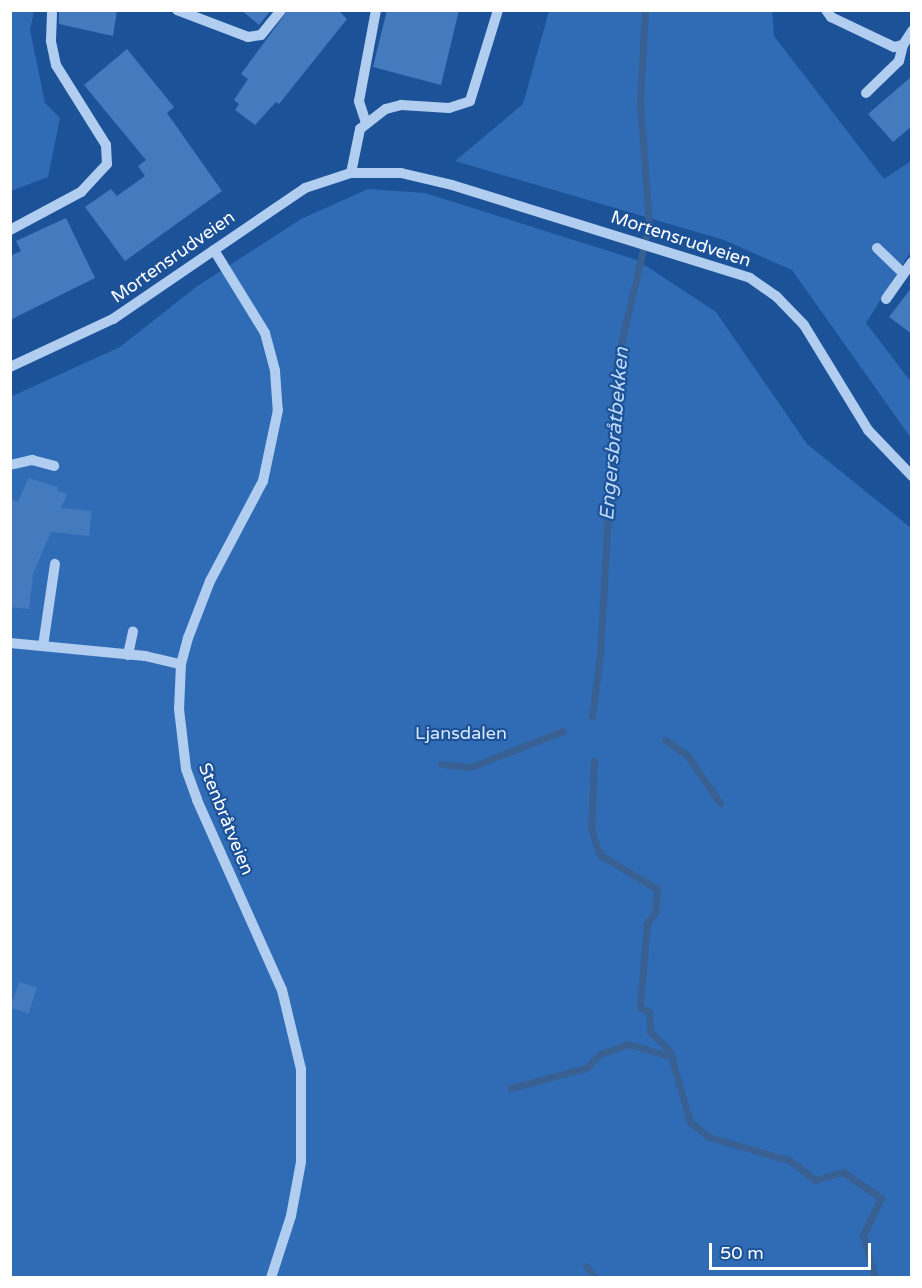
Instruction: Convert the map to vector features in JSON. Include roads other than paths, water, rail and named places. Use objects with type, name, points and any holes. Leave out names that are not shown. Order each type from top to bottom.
[{"type":"street","points":[[10,230],[81,192],[107,164],[106,145],[56,65],[51,41],[52,10]]},
{"type":"street","points":[[177,10],[248,37],[261,34],[281,10]]},
{"type":"street","points":[[366,123],[359,101],[376,10]]},
{"type":"street","points":[[351,173],[355,142],[366,123],[386,109],[401,105],[448,108],[470,101],[498,10]]},
{"type":"street","points":[[826,10],[831,18],[881,43],[903,45]]},
{"type":"street","points":[[866,93],[899,61],[903,45],[912,31]]},
{"type":"street","name":"Mortensrudveien","points":[[10,367],[113,319],[287,198],[322,181],[351,173],[401,172],[452,184],[724,267],[762,286],[804,325],[867,430],[912,476]]},
{"type":"street","points":[[877,248],[903,273]]},
{"type":"street","name":"Stenbråtveien","points":[[213,250],[265,333],[275,371],[278,410],[263,481],[210,581],[182,664],[178,709],[186,769],[218,850],[282,990],[301,1069],[301,1162],[291,1216],[271,1278]]},
{"type":"street","points":[[886,299],[912,262]]},
{"type":"street","points":[[10,465],[32,460],[54,466]]},
{"type":"street","points":[[44,646],[55,564]]},
{"type":"street","points":[[128,655],[133,632]]},
{"type":"street","points":[[10,643],[128,655],[182,664]]},
{"type":"waterway","name":"Engersbråtbekken","points":[[592,716],[600,655],[616,365],[649,224],[640,102],[645,10]]},
{"type":"waterway","points":[[441,764],[471,767],[563,731]]},
{"type":"waterway","points":[[665,740],[687,755],[720,803]]},
{"type":"waterway","name":"Engersbråtbekken","points":[[594,761],[591,829],[600,855],[657,889],[655,912],[647,923],[640,1007],[649,1012],[650,1031],[670,1052],[690,1122],[709,1137],[791,1161],[815,1180],[843,1172],[881,1198],[863,1235],[875,1278]]},
{"type":"waterway","points":[[511,1088],[586,1068],[600,1054],[629,1044],[672,1057]]},
{"type":"waterway","points":[[586,1266],[595,1278]]},
{"type":"park label","name":"Ljansdalen","points":[[461,733]]}]
